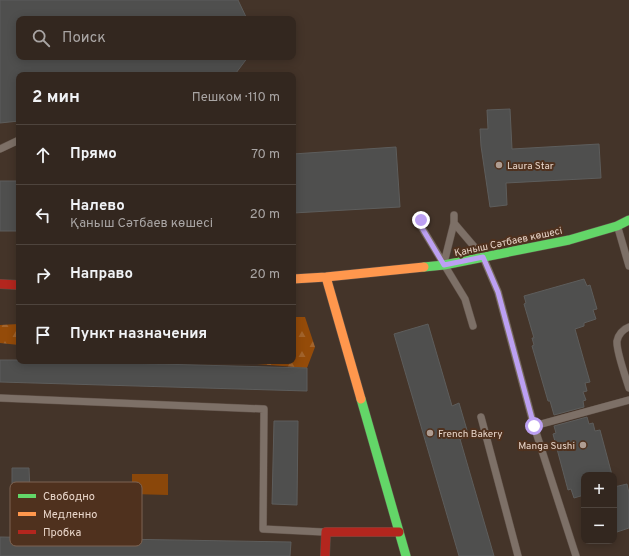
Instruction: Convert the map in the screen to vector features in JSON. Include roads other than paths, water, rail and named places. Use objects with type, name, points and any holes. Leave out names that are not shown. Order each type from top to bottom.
[{"type":"street","name":"Қаныш Сәтбаев көшесі","points":[[296,279],[326,278],[444,265],[569,240],[617,226],[629,220]]},
{"type":"street","points":[[326,278],[406,556]]},
{"type":"street","points":[[0,284],[16,285]]},
{"type":"street","points":[[325,556],[326,532],[398,532]]},
{"type":"lane","points":[[0,149],[16,141]]},
{"type":"lane","points":[[444,265],[454,223],[454,215]]},
{"type":"lane","points":[[421,220],[422,228],[464,299],[472,326]]},
{"type":"lane","points":[[454,223],[483,257],[498,292],[534,426],[576,556]]},
{"type":"lane","points":[[617,226],[629,266]]},
{"type":"lane","points":[[629,327],[620,333],[617,340],[617,349],[629,388]]},
{"type":"lane","points":[[0,398],[264,409],[263,529],[326,532]]},
{"type":"lane","points":[[534,426],[629,400]]},
{"type":"lane","points":[[481,417],[518,556]]},
{"type":"place","name":"Laura Star","points":[[499,165]]},
{"type":"place","name":"French Bakery","points":[[430,433]]},
{"type":"place","name":"Manga Sushi","points":[[583,445]]}]
